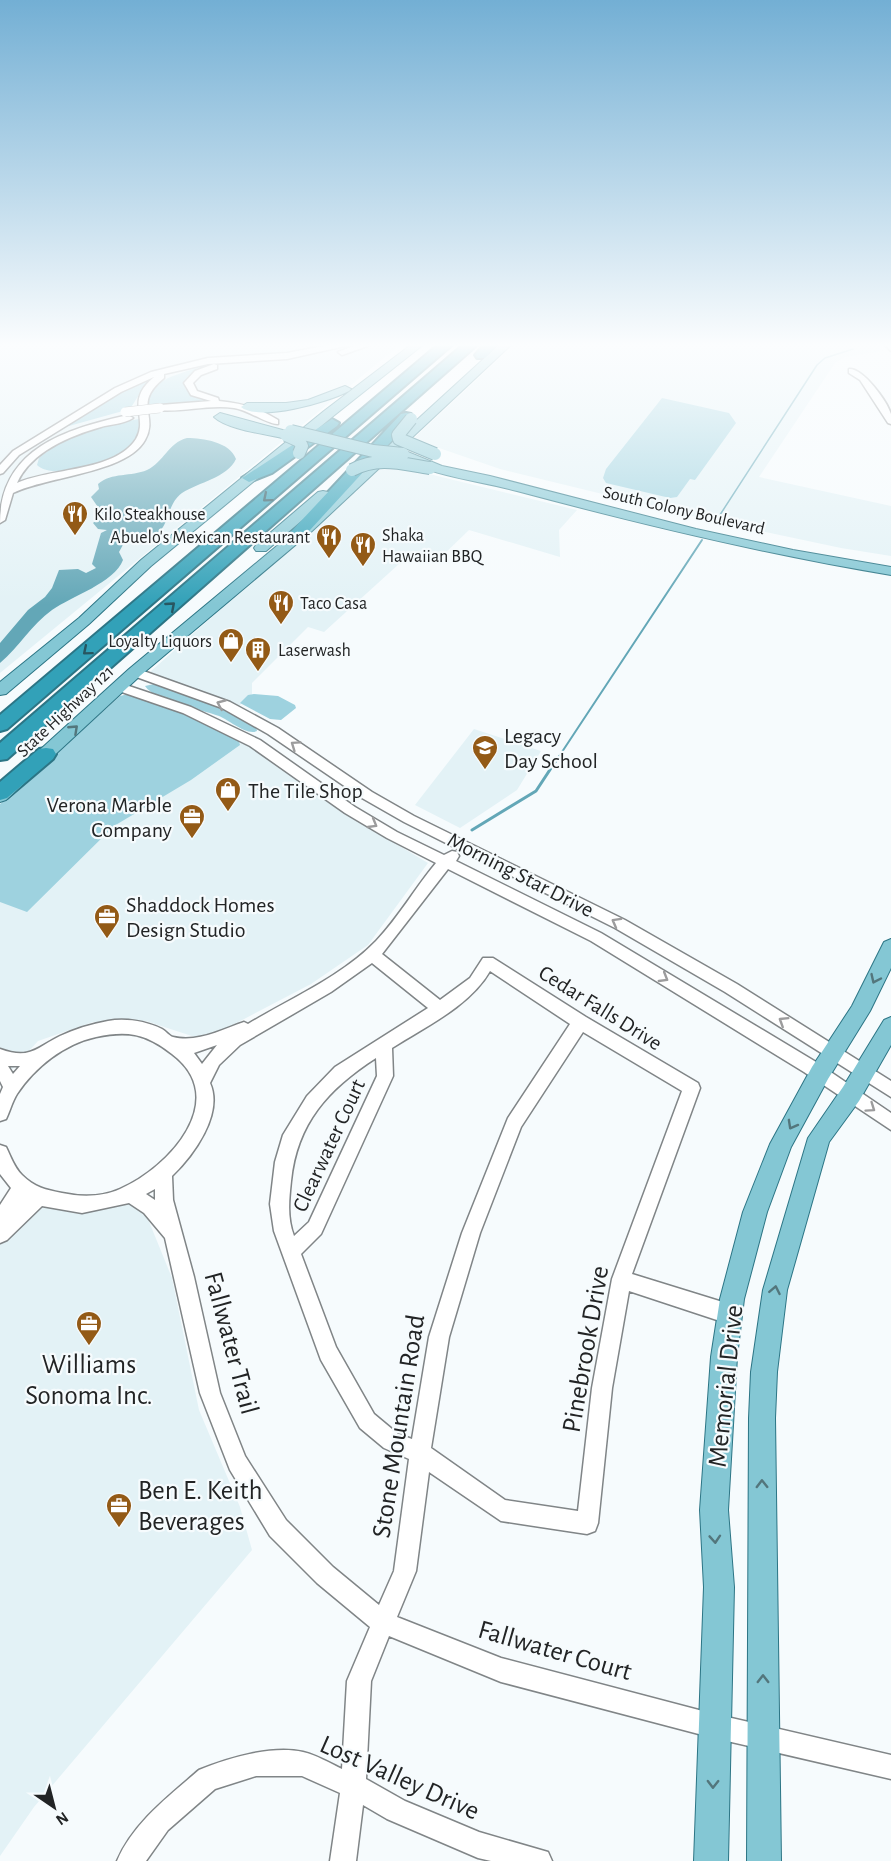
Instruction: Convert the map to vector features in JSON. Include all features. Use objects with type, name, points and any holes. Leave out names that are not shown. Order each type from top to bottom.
[{"type":"highway","points":[[249,478],[267,470],[322,431]]},
{"type":"highway","points":[[0,725],[345,431]]},
{"type":"highway","points":[[0,754],[372,431]]},
{"type":"highway","points":[[293,538],[394,431]]},
{"type":"highway","points":[[0,794],[46,754]]},
{"type":"main road","points":[[293,431],[302,446],[299,453]]},
{"type":"main road","name":"South Colony Boulevard","points":[[295,431],[329,440],[362,443]]},
{"type":"main road","name":"South Colony Boulevard","points":[[297,431],[362,443],[373,451],[440,455],[692,532],[812,553],[891,571]]},
{"type":"main road","points":[[0,690],[84,621],[146,563],[307,431]]},
{"type":"main road","points":[[352,470],[361,458],[362,443],[395,431]]},
{"type":"main road","points":[[401,431],[398,435],[399,439],[440,455]]},
{"type":"main road","name":"State Highway 121","points":[[46,754],[135,672],[293,538],[411,431]]},
{"type":"main road","points":[[84,621],[114,604],[299,453],[312,444],[329,440]]},
{"type":"main road","name":"South Colony Boulevard","points":[[403,454],[434,469],[574,497]]},
{"type":"main road","points":[[154,657],[193,612],[228,578],[352,470],[376,460],[434,469]]},
{"type":"main road","name":"South Colony Boulevard","points":[[812,553],[891,561]]},
{"type":"main road","name":"Memorial Drive","points":[[711,1861],[719,1587],[714,1510],[720,1408],[729,1314],[755,1212],[782,1144],[820,1073],[860,1011],[891,947]]},
{"type":"main road","name":"Memorial Drive","points":[[764,1861],[762,1418],[774,1290],[819,1138],[851,1094],[891,1026]]},
{"type":"street","points":[[0,471],[16,453],[52,431]]},
{"type":"street","points":[[0,477],[22,454],[44,440],[66,431]]},
{"type":"street","points":[[0,520],[16,476],[31,460],[69,436],[82,431]]},
{"type":"street","points":[[9,491],[28,481],[98,466],[131,450],[141,441],[145,431]]},
{"type":"street","points":[[31,460],[35,470],[51,475]]},
{"type":"street","name":"Morning Star Drive","points":[[135,672],[226,705],[247,716],[290,741],[367,795],[620,924],[833,1052],[891,1090]]},
{"type":"street","name":"Morning Star Drive","points":[[120,687],[187,710],[247,739],[350,810],[596,937],[820,1073],[891,1122]]},
{"type":"street","points":[[203,1081],[213,1059],[258,1025],[322,990],[371,954],[393,930],[424,886],[462,845]]},
{"type":"street","points":[[371,954],[440,1009],[341,1072],[314,1101],[292,1135],[284,1162],[279,1204],[283,1231],[327,1353],[367,1421],[391,1441],[420,1454]]},
{"type":"street","name":"Cedar Falls Drive","points":[[440,1009],[476,982],[488,962],[580,1022],[692,1088]]},
{"type":"street","name":"Stone Mountain Road","points":[[343,1861],[353,1786],[358,1681],[405,1571],[420,1454],[439,1337],[471,1233],[514,1123],[580,1022]]},
{"type":"street","points":[[0,1114],[12,1086],[37,1059],[63,1041],[93,1031],[124,1027],[152,1032],[176,1043],[196,1046],[258,1025]]},
{"type":"street","points":[[0,1153],[3,1163],[22,1186],[39,1197],[74,1205],[99,1204],[147,1187],[163,1175],[189,1149],[200,1126],[205,1103],[203,1081],[194,1061],[176,1043]]},
{"type":"street","name":"Clearwater Court","points":[[290,1252],[315,1228],[385,1076],[384,1046]]},
{"type":"street","points":[[0,1056],[7,1059],[37,1059]]},
{"type":"street","points":[[0,1067],[12,1086]]},
{"type":"street","name":"Pinebrook Drive","points":[[420,1454],[501,1510],[587,1523],[602,1388],[621,1279],[692,1088]]},
{"type":"street","name":"Fallwater Trail","points":[[163,1175],[164,1200],[172,1235],[186,1277],[210,1393],[237,1463],[278,1528],[325,1575],[382,1622]]},
{"type":"street","points":[[0,1221],[22,1186]]},
{"type":"street","name":"Fallwater Trail","points":[[131,1194],[150,1207],[172,1235]]},
{"type":"street","points":[[0,1234],[39,1197]]},
{"type":"street","points":[[621,1279],[729,1314]]},
{"type":"street","name":"Fallwater Court","points":[[382,1622],[501,1670],[714,1726],[891,1767]]},
{"type":"street","name":"Lost Valley Drive","points":[[130,1861],[159,1821],[208,1779],[256,1764],[303,1764],[353,1786],[396,1810],[478,1845],[539,1861]]},
{"type":"shaded area","points":[[0,431],[295,431],[0,673]]},
{"type":"shaded area","points":[[91,431],[139,431],[132,444],[118,455],[100,463],[81,469],[63,471],[47,470],[37,465],[39,458],[73,437]]},
{"type":"shaded area","points":[[422,431],[790,431],[759,477],[891,506],[891,556],[713,521],[500,469],[413,439]]},
{"type":"shaded area","points":[[636,431],[730,431],[695,480],[690,479],[677,497],[670,498],[606,483],[603,478],[606,469]]},
{"type":"shaded area","points":[[187,438],[208,440],[222,445],[233,453],[236,459],[226,471],[177,497],[159,532],[147,538],[124,543],[119,552],[123,560],[111,576],[52,610],[0,663],[0,643],[28,610],[45,597],[52,588],[59,570],[78,569],[86,573],[96,568],[92,564],[101,533],[107,530],[98,529],[93,523],[99,517],[105,518],[109,515],[102,513],[91,497],[99,489],[98,484],[115,476],[153,467],[170,448]]},
{"type":"shaded area","points":[[383,465],[577,510],[559,530],[560,557],[469,530],[436,562],[410,554],[324,632],[308,627],[252,683],[252,694],[238,707],[150,672]]},
{"type":"shaded area","points":[[154,684],[180,690],[207,701],[256,726],[257,731],[248,731],[219,716],[159,696],[145,686]]},
{"type":"shaded area","points":[[128,694],[180,711],[238,739],[240,745],[191,780],[114,826],[27,912],[0,902],[0,804],[120,696]]},
{"type":"shaded area","points":[[248,695],[278,696],[295,705],[296,708],[281,720],[270,719],[240,703]]},
{"type":"shaded area","points":[[217,729],[267,757],[336,808],[428,863],[368,945],[311,984],[204,1040],[146,1021],[93,1022],[38,1041],[0,1083],[0,812]]},
{"type":"shaded area","name":"Legacy Day School","points":[[474,729],[541,751],[517,790],[460,828],[415,805]]},
{"type":"shaded area","points":[[136,1203],[148,1219],[172,1278],[199,1410],[240,1507],[252,1550],[34,1807],[0,1856],[0,1242],[34,1204],[78,1214]]},
{"type":"waterway","points":[[716,521],[774,431]]},
{"type":"waterway","points":[[556,761],[702,540]]},
{"type":"waterway","points":[[472,830],[536,791],[557,759]]},
{"type":"place","name":"Kilo Steakhouse","points":[[75,537]]},
{"type":"place","name":"Abuelo's Mexican Restaurant","points":[[329,560]]},
{"type":"place","name":"Shaka Hawaiian BBQ","points":[[363,568]]},
{"type":"place","name":"Taco Casa","points":[[281,626]]},
{"type":"place","name":"Loyalty Liquors","points":[[231,664]]},
{"type":"place","name":"Laserwash","points":[[258,673]]},
{"type":"place","name":"Legacy Day School","points":[[485,771]]},
{"type":"place","name":"The Tile Shop","points":[[228,813]]},
{"type":"place","name":"Verona Marble Company","points":[[192,840]]},
{"type":"place","name":"Shaddock Homes Design Studio","points":[[107,940]]},
{"type":"place","name":"Williams Sonoma Inc.","points":[[89,1347]]},
{"type":"place","name":"Ben E. Keith Beverages","points":[[119,1529]]}]
